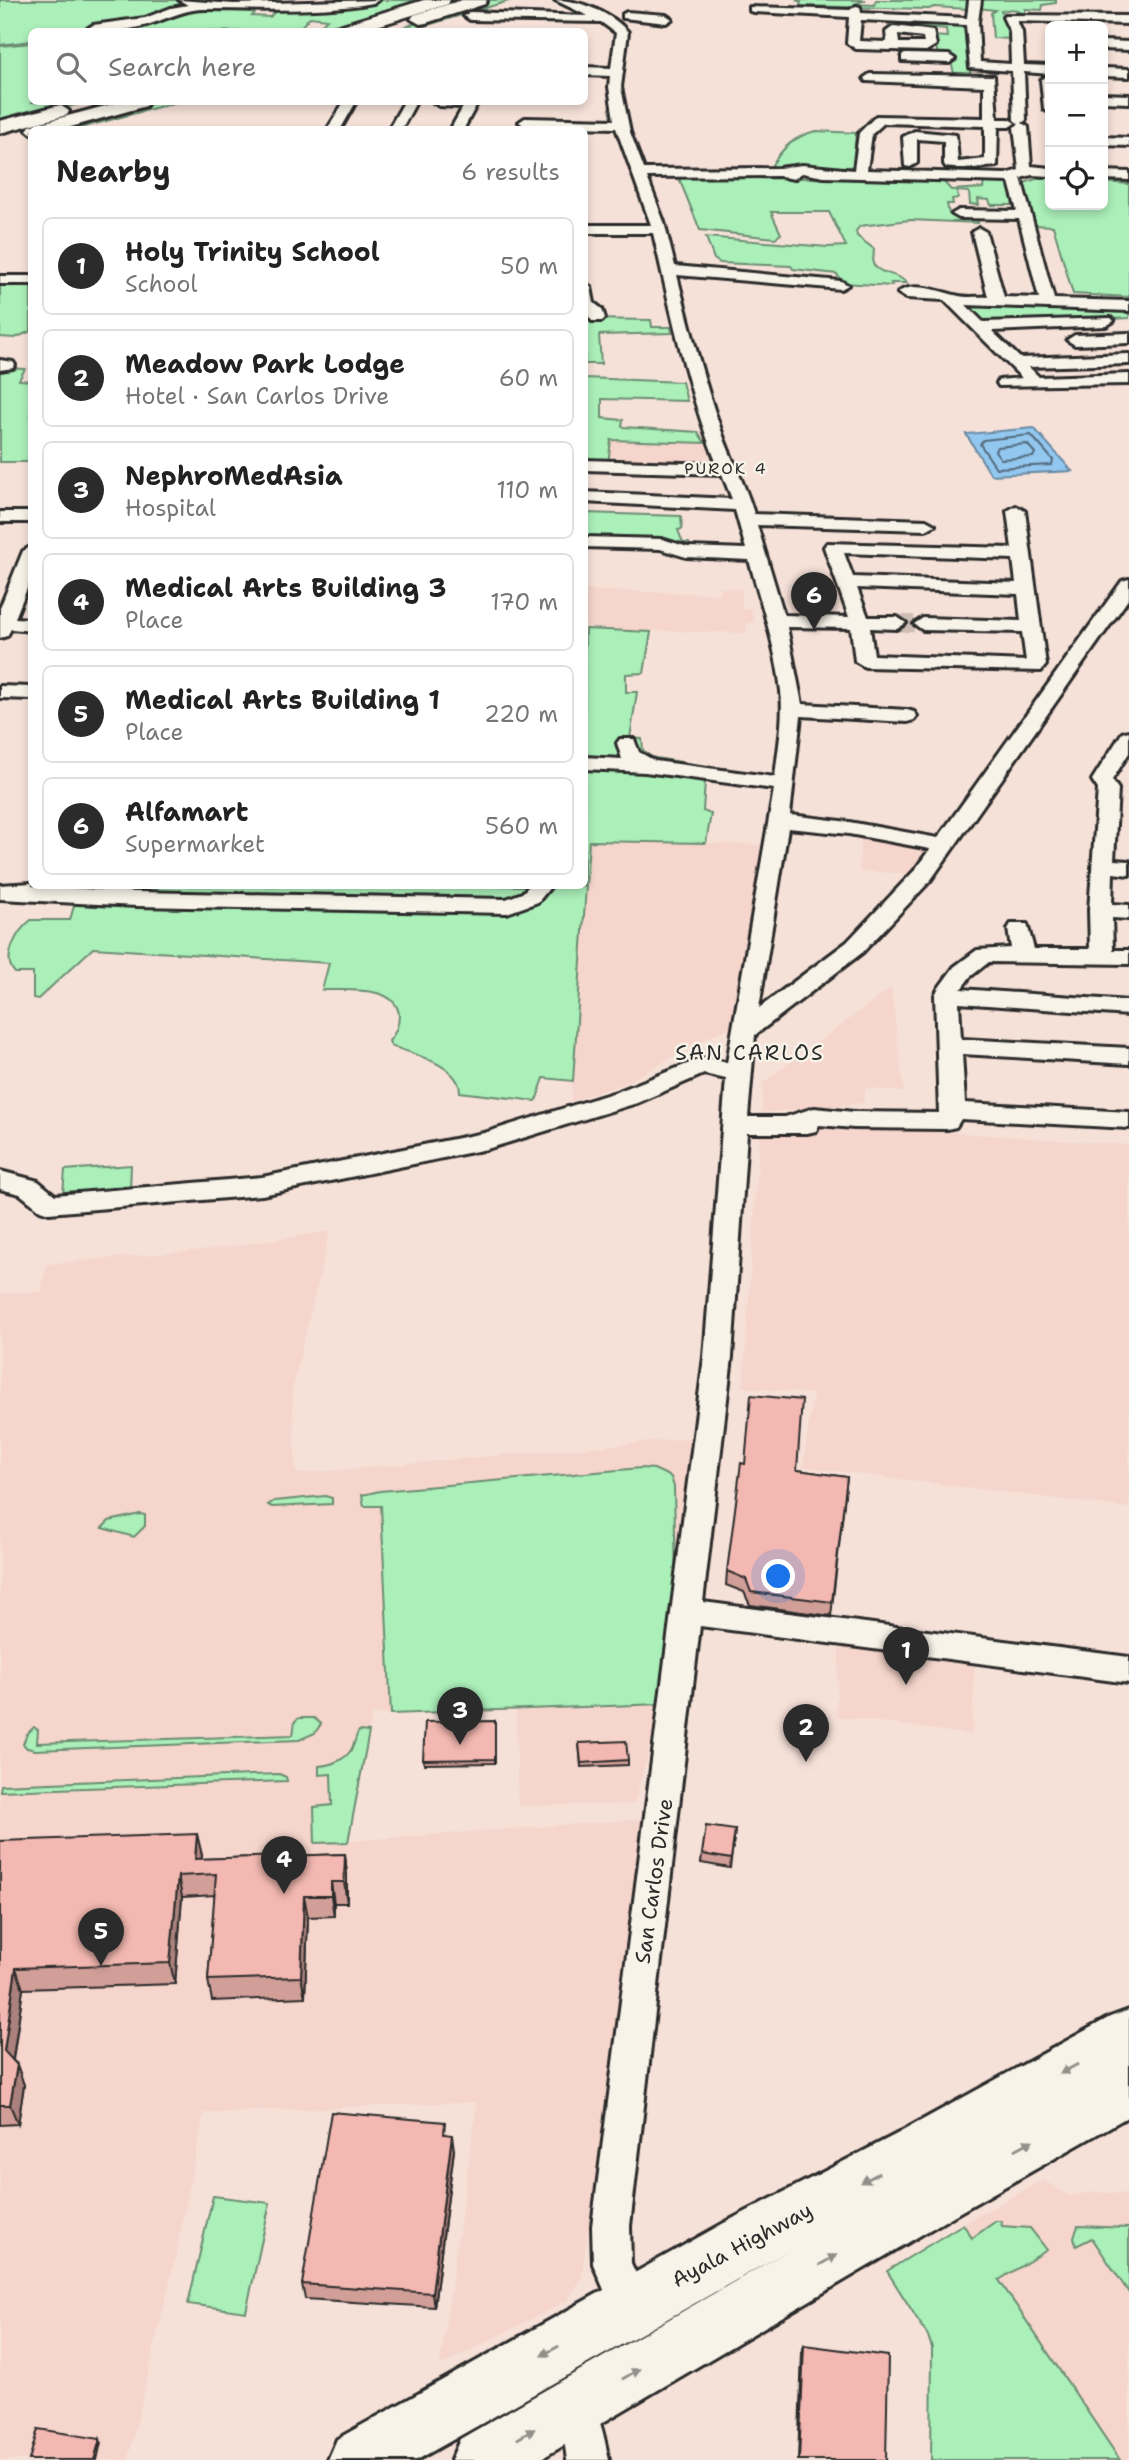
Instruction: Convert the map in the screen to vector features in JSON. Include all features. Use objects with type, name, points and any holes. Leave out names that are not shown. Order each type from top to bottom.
[{"type":"highway","points":[[351,28],[442,0]]},
{"type":"highway","points":[[391,28],[479,0]]},
{"type":"highway","points":[[0,127],[84,105]]},
{"type":"highway","points":[[52,126],[128,105]]},
{"type":"highway","points":[[0,139],[28,132]]},
{"type":"highway","name":"Ayala Highway","points":[[358,2460],[631,2306],[1129,2035]]},
{"type":"highway","points":[[481,2460],[580,2434],[940,2192],[1129,2087]]},
{"type":"street","points":[[185,0],[200,6]]},
{"type":"street","points":[[101,28],[148,22],[175,10],[200,6],[315,8],[373,0]]},
{"type":"street","points":[[561,0],[606,20],[622,32],[617,72],[610,87],[622,128],[658,225],[689,354],[713,433],[730,469],[744,512],[776,621],[791,690],[786,785],[778,820],[738,1074],[718,1357],[707,1452]]},
{"type":"street","points":[[627,16],[635,0]]},
{"type":"street","points":[[975,0],[972,22],[974,65],[1018,69],[1045,86]]},
{"type":"street","points":[[1104,6],[1129,7]]},
{"type":"street","points":[[831,24],[762,22],[753,7],[933,14],[972,22]]},
{"type":"street","points":[[855,13],[854,44],[894,52],[905,65],[934,68],[988,99],[1017,123]]},
{"type":"street","points":[[470,16],[606,20],[627,16],[666,19]]},
{"type":"street","points":[[1029,171],[1024,167],[1017,123],[1016,32],[1009,17],[1129,20]]},
{"type":"street","points":[[1108,32],[1129,33]]},
{"type":"street","points":[[1108,45],[1129,46]]},
{"type":"street","points":[[894,52],[869,70],[934,68],[949,59]]},
{"type":"street","points":[[1108,58],[1129,59]]},
{"type":"street","points":[[588,71],[617,72]]},
{"type":"street","points":[[1108,72],[1129,73]]},
{"type":"street","points":[[1108,85],[1129,86]]},
{"type":"street","points":[[1108,98],[1129,99]]},
{"type":"street","points":[[900,102],[988,99]]},
{"type":"street","points":[[638,173],[779,172],[804,175],[910,163],[991,164],[988,99]]},
{"type":"street","points":[[861,168],[866,133],[881,119],[988,99]]},
{"type":"street","points":[[335,126],[348,105]]},
{"type":"street","points":[[396,126],[408,105]]},
{"type":"street","points":[[458,126],[470,105]]},
{"type":"street","points":[[1108,111],[1129,112]]},
{"type":"street","points":[[525,122],[622,128]]},
{"type":"street","points":[[588,131],[622,128]]},
{"type":"street","points":[[910,163],[910,136],[935,136],[951,138],[951,164]]},
{"type":"street","points":[[1108,141],[1129,142]]},
{"type":"street","points":[[1108,163],[1129,164]]},
{"type":"street","points":[[861,168],[1013,177],[1029,171],[1045,172]]},
{"type":"street","points":[[1108,175],[1129,176]]},
{"type":"street","points":[[1013,177],[1017,183],[1024,215],[1023,233],[1048,303]]},
{"type":"street","points":[[959,214],[1024,215]]},
{"type":"street","points":[[588,224],[658,225]]},
{"type":"street","points":[[588,228],[604,226]]},
{"type":"street","points":[[979,232],[997,301]]},
{"type":"street","points":[[669,270],[841,285]]},
{"type":"street","points":[[0,280],[28,280]]},
{"type":"street","points":[[906,293],[938,293],[952,300],[1035,382]]},
{"type":"street","points":[[952,300],[1129,306]]},
{"type":"street","points":[[588,306],[594,309],[597,318]]},
{"type":"street","points":[[979,327],[1129,320]]},
{"type":"street","points":[[1060,341],[1129,338]]},
{"type":"street","points":[[995,344],[1021,343]]},
{"type":"street","points":[[1015,363],[1129,359]]},
{"type":"street","points":[[1004,383],[1129,379]]},
{"type":"street","points":[[588,465],[730,469]]},
{"type":"street","points":[[588,497],[926,526]]},
{"type":"street","points":[[1016,511],[1036,666],[1032,668],[865,661],[860,621],[833,547],[1021,554]]},
{"type":"street","points":[[0,517],[28,517]]},
{"type":"street","points":[[588,542],[662,544],[690,552],[757,555]]},
{"type":"street","points":[[2,628],[23,594],[28,570]]},
{"type":"street","points":[[845,582],[1025,589]]},
{"type":"street","points":[[743,1032],[856,947],[922,876],[1129,584]]},
{"type":"street","points":[[776,621],[897,623]]},
{"type":"street","points":[[923,624],[1030,627]]},
{"type":"street","points":[[2,628],[28,625]]},
{"type":"street","points":[[0,692],[28,693]]},
{"type":"street","points":[[792,709],[907,716]]},
{"type":"street","points":[[627,743],[630,755],[650,767]]},
{"type":"street","points":[[1102,956],[1100,909],[1105,825],[1118,790],[1102,780],[1127,744]]},
{"type":"street","points":[[588,763],[650,767],[786,785]]},
{"type":"street","points":[[778,820],[849,828],[943,845]]},
{"type":"street","points":[[1105,825],[1129,827]]},
{"type":"street","points":[[1102,866],[1129,868]]},
{"type":"street","points":[[0,892],[38,889],[137,899],[507,905],[525,902],[538,889]]},
{"type":"street","points":[[1100,909],[1129,912]]},
{"type":"street","points":[[1018,929],[1024,955]]},
{"type":"street","points":[[736,1125],[817,1126],[853,1120],[942,1122],[950,1118],[953,1110],[947,995],[950,986],[979,958],[985,955],[1129,957]]},
{"type":"street","points":[[947,995],[1129,1008]]},
{"type":"street","points":[[948,1046],[1129,1056]]},
{"type":"street","points":[[0,1180],[29,1187],[49,1203],[262,1186],[487,1141],[628,1097],[700,1067],[709,1066],[738,1074]]},
{"type":"street","points":[[953,1110],[1129,1120]]},
{"type":"street","name":"San Carlos Drive","points":[[631,2306],[612,2264],[611,2226],[707,1452]]},
{"type":"street","points":[[686,1612],[1129,1670]]},
{"type":"shaded area","points":[[610,440],[705,443],[713,467],[608,464]]},
{"type":"shaded area","points":[[720,588],[742,589],[742,608],[751,609],[754,622],[746,623],[747,633],[588,629],[588,590],[719,594]]},
{"type":"shaded area","points":[[861,833],[934,846],[915,874],[859,871]]},
{"type":"shaded area","points":[[589,840],[767,845],[732,1025],[625,1083],[571,1101],[586,889],[588,889]]},
{"type":"shaded area","points":[[891,988],[904,1092],[866,1088],[863,1103],[762,1113],[763,1083]]},
{"type":"shaded area","points":[[832,1124],[1129,1145],[1129,1508],[803,1467],[813,1394],[743,1387],[760,1130]]},
{"type":"shaded area","points":[[330,1231],[292,1389],[296,1474],[692,1438],[662,1704],[634,1804],[518,1806],[516,1711],[372,1714],[348,1841],[647,1819],[581,2280],[566,2301],[440,2366],[477,2102],[204,2113],[176,2254],[128,2460],[0,2460],[0,1293],[41,1292],[47,1264],[214,1249]]},
{"type":"shaded area","points":[[840,1638],[975,1654],[972,1735],[836,1716]]},
{"type":"shaded area","points":[[1043,2180],[1069,2196],[1093,2192],[1129,2194],[1129,2460],[1120,2460],[963,2224]]},
{"type":"green space","points":[[0,0],[183,0],[196,6],[158,11],[153,15],[158,16],[99,28],[28,28],[28,41],[0,45]]},
{"type":"green space","points":[[376,0],[435,0],[341,28],[313,28],[320,26],[327,19],[310,17],[300,28],[108,28],[205,7],[260,7],[252,16],[270,17],[278,8]]},
{"type":"green space","points":[[489,0],[512,0],[418,28],[401,28]]},
{"type":"green space","points":[[796,0],[866,0],[854,4],[874,5],[876,0],[970,0],[968,9],[929,9],[800,6],[801,2]]},
{"type":"green space","points":[[980,0],[1056,0],[1056,3],[1043,5],[1042,10],[1025,9],[1025,14],[1012,9],[1001,11],[1010,39],[993,38],[991,13],[995,10],[977,8]]},
{"type":"green space","points":[[926,21],[967,25],[969,64],[973,67],[970,74],[954,73],[949,54],[942,54],[943,58],[939,58],[933,36],[947,37],[946,29],[905,25],[904,29],[890,26],[889,23],[925,24]]},
{"type":"green space","points":[[28,43],[28,105],[75,105],[0,124],[0,46]]},
{"type":"green space","points":[[139,105],[166,105],[88,126],[64,126]]},
{"type":"green space","points":[[816,131],[856,133],[854,155],[858,157],[857,166],[848,167],[847,170],[770,168],[789,145],[801,136]]},
{"type":"green space","points":[[678,176],[942,180],[951,190],[983,188],[984,181],[1007,181],[1012,184],[1014,205],[991,205],[989,200],[978,199],[979,205],[970,204],[969,192],[957,191],[958,198],[952,199],[953,204],[947,204],[949,214],[976,215],[978,223],[910,220],[860,226],[856,231],[857,236],[874,249],[873,264],[876,268],[907,283],[891,283],[892,286],[842,283],[837,274],[793,269],[791,266],[720,263],[714,259],[706,237],[828,247],[846,246],[829,212],[771,212],[781,234],[775,238],[700,230]]},
{"type":"green space","points":[[1045,178],[1045,210],[1108,210],[1108,182],[1129,184],[1129,297],[1073,294],[1053,226],[1033,225],[1024,183]]},
{"type":"green space","points":[[0,284],[28,285],[28,332],[15,338],[0,337]]},
{"type":"green space","points":[[966,305],[1129,308],[1129,318],[981,323]]},
{"type":"green space","points":[[588,319],[651,320],[652,327],[671,327],[672,333],[599,335],[601,364],[588,364]]},
{"type":"green space","points":[[0,368],[25,369],[19,380],[28,381],[28,462],[0,462]]},
{"type":"green space","points":[[588,378],[682,382],[687,401],[602,399],[602,418],[623,420],[624,427],[698,432],[705,443],[611,440],[608,464],[588,463]]},
{"type":"green space","points":[[588,513],[681,516],[682,529],[678,530],[683,543],[689,543],[690,550],[588,539]]},
{"type":"green space","points":[[588,629],[651,632],[644,673],[626,674],[626,692],[637,692],[630,738],[642,739],[643,750],[650,757],[706,766],[703,811],[711,814],[706,843],[589,841],[588,856]]},
{"type":"green space","points":[[130,889],[586,889],[573,1081],[544,1078],[536,1101],[460,1092],[458,1083],[444,1068],[391,1046],[389,1041],[397,1029],[399,1015],[396,1005],[389,998],[368,991],[322,990],[329,963],[93,948],[38,999],[33,998],[33,973],[15,973],[11,967],[12,945],[21,931],[31,920],[70,920],[75,902],[120,895]]},
{"type":"green space","points":[[131,1165],[130,1189],[63,1194],[65,1170]]},
{"type":"green space","points":[[654,1469],[671,1477],[674,1487],[676,1582],[662,1704],[391,1714],[381,1506],[364,1506],[362,1495],[380,1491]]},
{"type":"green space","points":[[325,1496],[332,1498],[332,1504],[268,1505],[274,1501]]},
{"type":"green space","points":[[145,1515],[145,1526],[134,1537],[102,1528],[109,1521]]},
{"type":"green space","points":[[299,1718],[314,1718],[321,1724],[315,1733],[299,1740],[35,1750],[23,1744],[34,1727],[38,1730],[37,1743],[293,1735],[295,1721]]},
{"type":"green space","points":[[359,1731],[369,1732],[348,1842],[315,1843],[314,1807],[332,1805],[331,1774],[319,1775],[319,1766],[334,1763],[351,1751]]},
{"type":"green space","points":[[279,1774],[286,1777],[287,1781],[0,1791],[1,1785]]},
{"type":"green space","points":[[213,2196],[270,2203],[246,2312],[188,2304]]},
{"type":"green space","points":[[996,2221],[1001,2221],[1002,2226],[1030,2228],[1047,2250],[999,2280],[1120,2460],[931,2460],[932,2348],[928,2336],[887,2271],[963,2224],[972,2238]]},
{"type":"green space","points":[[1078,2226],[1129,2228],[1129,2293],[1092,2238],[1076,2246],[1074,2237]]},
{"type":"water","points":[[1034,428],[1072,471],[991,475],[966,434]]},
{"type":"building","points":[[751,1395],[802,1400],[797,1470],[847,1477],[832,1602],[751,1592],[746,1579],[727,1571],[741,1463],[745,1464]]},
{"type":"building","points":[[495,1721],[495,1759],[423,1760],[425,1722]]},
{"type":"building","points":[[626,1741],[628,1760],[581,1763],[579,1743]]},
{"type":"building","points":[[706,1826],[735,1830],[731,1859],[702,1854]]},
{"type":"building","points":[[197,1834],[195,1859],[345,1854],[344,1882],[331,1882],[331,1896],[304,1896],[301,1977],[208,1980],[216,1874],[178,1876],[170,1963],[16,1968],[4,2051],[17,2065],[10,2105],[0,2105],[0,1841]]},
{"type":"building","points":[[331,2112],[445,2122],[444,2134],[452,2135],[432,2293],[302,2284]]},
{"type":"building","points":[[804,2345],[888,2356],[886,2460],[799,2460]]},
{"type":"building","points":[[38,2429],[100,2439],[94,2460],[29,2460]]},
{"type":"tunnel","points":[[897,623],[923,624]]},
{"type":"place","name":"Alfamart","points":[[814,630]]},
{"type":"place","name":"Holy Trinity School","points":[[906,1685]]},
{"type":"place","name":"NephroMedAsia","points":[[460,1745]]},
{"type":"place","name":"Meadow Park Lodge","points":[[806,1762]]},
{"type":"place","name":"Medical Arts Building 3","points":[[284,1894]]},
{"type":"place","name":"Medical Arts Building 1","points":[[101,1966]]},
{"type":"district","name":"PUROK 4","points":[[726,468]]},
{"type":"district","name":"SAN CARLOS","points":[[750,1053]]}]
